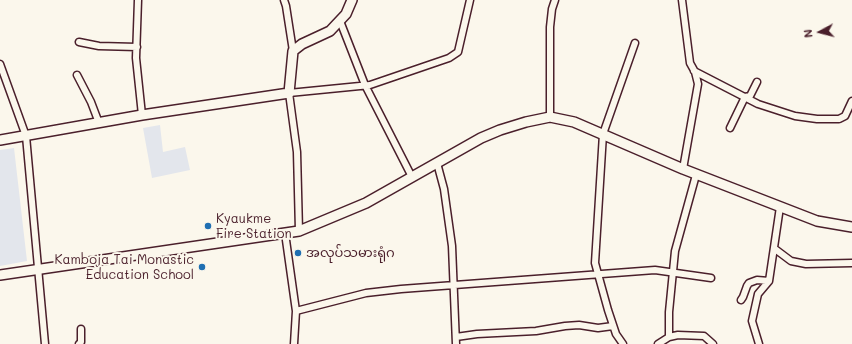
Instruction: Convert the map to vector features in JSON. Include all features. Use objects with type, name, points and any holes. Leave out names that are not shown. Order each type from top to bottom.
[{"type":"street","points":[[138,0],[136,58],[142,116]]},
{"type":"street","points":[[284,0],[293,51],[289,93],[297,152],[299,230]]},
{"type":"street","points":[[293,51],[302,44],[330,31],[346,14],[352,0]]},
{"type":"street","points":[[0,140],[289,93],[370,85],[449,58],[458,52],[470,0]]},
{"type":"street","points":[[550,117],[550,27],[552,9],[555,0]]},
{"type":"street","points":[[682,0],[690,63],[698,84],[683,169]]},
{"type":"street","points":[[340,21],[365,85],[412,177]]},
{"type":"street","points":[[79,42],[99,46],[136,47]]},
{"type":"street","points":[[623,344],[616,334],[613,326],[595,263],[603,134],[635,43]]},
{"type":"street","points":[[0,64],[26,136],[45,344]]},
{"type":"street","points":[[694,71],[758,104],[795,116],[824,119],[839,118],[845,116],[852,101]]},
{"type":"street","points":[[77,74],[91,102],[99,123]]},
{"type":"street","points":[[730,128],[745,97],[750,96],[757,82]]},
{"type":"street","points":[[0,275],[299,230],[366,203],[481,138],[526,122],[550,117],[574,122],[696,175],[817,221],[852,227]]},
{"type":"street","points":[[436,163],[444,189],[452,246],[456,341],[476,334],[536,331],[579,325],[598,328],[613,326]]},
{"type":"street","points":[[669,337],[669,312],[675,251],[696,175]]},
{"type":"street","points":[[759,344],[752,321],[758,294],[770,281],[775,249],[775,235],[780,207]]},
{"type":"street","points":[[285,233],[296,311],[294,344]]},
{"type":"street","points":[[775,249],[791,261],[806,264],[852,263]]},
{"type":"street","points":[[296,311],[366,293],[401,289],[655,270],[711,278]]},
{"type":"street","points":[[741,300],[746,286],[749,283],[757,280],[770,281]]},
{"type":"street","points":[[79,344],[81,342],[81,329]]},
{"type":"street","points":[[658,344],[669,337],[678,335],[704,336],[714,344]]},
{"type":"shaded area","points":[[160,125],[163,152],[185,147],[190,170],[152,178],[143,128]]},
{"type":"shaded area","points":[[14,148],[27,261],[0,266],[0,150]]},
{"type":"place","name":"Kyaukme Fire Station","points":[[208,226]]},
{"type":"place","name":"အလုပ်သမားရုံဂ","points":[[298,253]]},
{"type":"place","name":"Kamboja Tai Monastic Education School","points":[[202,267]]}]
